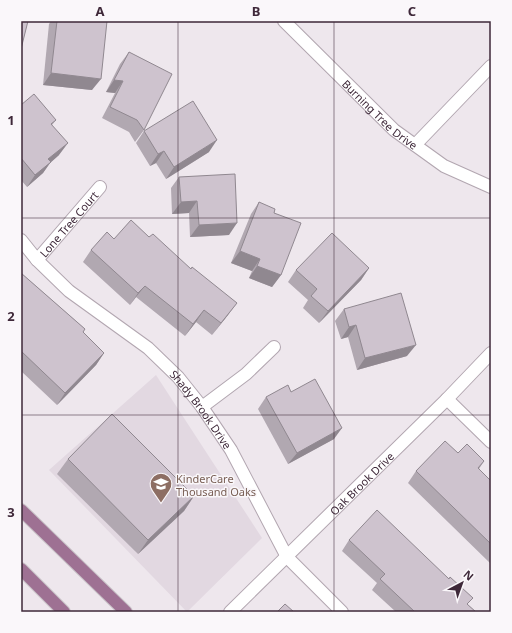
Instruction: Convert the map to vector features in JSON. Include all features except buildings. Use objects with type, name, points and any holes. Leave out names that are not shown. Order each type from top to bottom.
[{"type":"main road","points":[[21,510],[126,612]]},
{"type":"main road","points":[[21,569],[64,612]]},
{"type":"street","name":"Burning Tree Drive","points":[[284,21],[394,130],[444,166],[491,187]]},
{"type":"street","points":[[415,145],[491,66]]},
{"type":"street","name":"Lone Tree Court","points":[[37,260],[100,187]]},
{"type":"street","name":"Shady Brook Drive","points":[[21,240],[37,260],[69,291],[148,348],[178,377],[202,407],[231,450],[287,557],[342,612]]},
{"type":"street","points":[[202,407],[246,374],[274,347]]},
{"type":"street","name":"Oak Brook Drive","points":[[230,612],[491,353]]},
{"type":"street","points":[[446,399],[491,442]]},
{"type":"shaded area","name":"KinderCare Thousand Oaks","points":[[156,375],[262,538],[187,612],[49,470]]},
{"type":"place","name":"KinderCare Thousand Oaks","points":[[161,504]]}]
